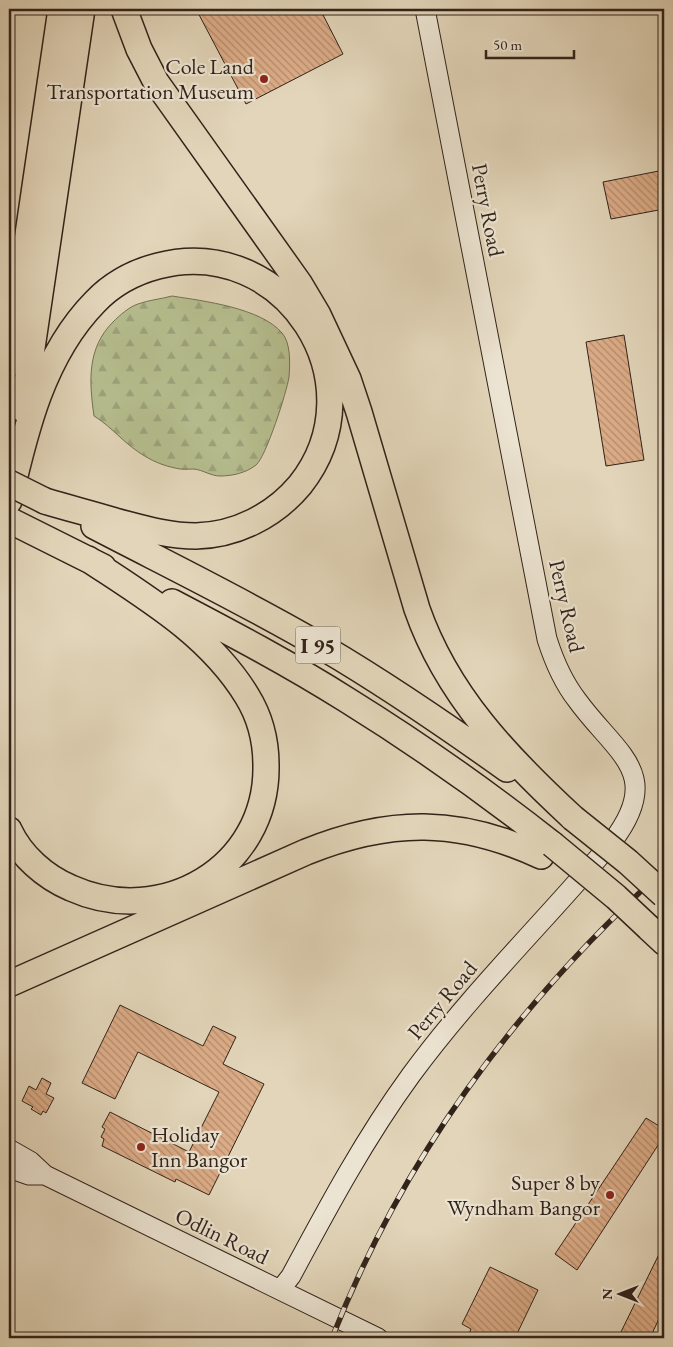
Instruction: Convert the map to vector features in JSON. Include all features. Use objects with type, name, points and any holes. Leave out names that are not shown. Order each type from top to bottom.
[{"type":"highway","points":[[9,364],[62,9]]},
{"type":"highway","points":[[9,502],[82,9]]},
{"type":"highway","points":[[124,9],[139,49],[156,82],[299,283],[335,348],[359,412],[417,609],[428,639],[442,666],[459,694],[485,729],[528,776],[573,818]]},
{"type":"highway","points":[[9,256],[9,297]]},
{"type":"highway","points":[[9,502],[31,419],[51,365],[88,310],[104,294],[122,281],[143,271],[166,264],[194,261],[223,264],[266,282],[286,297],[303,317],[317,341],[326,365],[330,392],[328,420],[322,445],[312,468],[289,497],[271,512],[249,524],[226,532],[184,535],[149,530],[44,501]]},
{"type":"highway","name":"I 95","points":[[9,483],[208,585],[323,648],[434,718],[573,818],[628,862],[664,895]]},
{"type":"highway","name":"I 95","points":[[9,520],[236,636],[346,699],[451,768],[546,850],[649,928]]},
{"type":"highway","points":[[9,830],[27,857],[48,875],[68,887],[90,896],[114,901],[150,900],[174,895],[186,890],[202,882],[218,870],[244,842],[262,803],[266,771],[264,739],[252,704],[239,684],[221,661],[191,632],[140,594],[88,560]]},
{"type":"highway","points":[[9,984],[290,859],[333,842],[363,833],[403,827],[450,828],[546,850]]},
{"type":"street","name":"Perry Road","points":[[280,1290],[291,1276],[356,1159],[412,1074],[467,1006],[612,842],[626,821],[635,797],[634,777],[630,765],[571,692],[555,662],[548,639],[425,9]]},
{"type":"street","name":"Odlin Road","points":[[9,1149],[36,1165],[46,1175],[378,1338]]},
{"type":"street","name":"Odlin Road","points":[[9,1168],[29,1175],[46,1175]]},
{"type":"green space","points":[[172,296],[215,303],[260,317],[273,324],[285,337],[290,360],[289,377],[276,423],[265,450],[256,465],[243,472],[217,476],[194,469],[178,469],[160,464],[139,452],[94,416],[91,390],[92,366],[98,343],[105,332],[116,319],[131,307]]},
{"type":"building","name":"Cole Land Transportation Museum","points":[[196,9],[320,9],[343,54],[246,104]]},
{"type":"building","points":[[664,170],[664,209],[611,219],[603,182]]},
{"type":"building","points":[[624,335],[644,460],[606,466],[586,342]]},
{"type":"building","points":[[120,1005],[203,1046],[213,1026],[236,1037],[223,1064],[264,1084],[209,1195],[176,1179],[175,1182],[102,1146],[104,1139],[101,1137],[105,1129],[102,1127],[110,1112],[189,1152],[219,1092],[138,1052],[115,1099],[82,1083]]},
{"type":"building","points":[[42,1078],[51,1083],[46,1094],[54,1098],[46,1113],[43,1111],[41,1115],[31,1109],[33,1107],[22,1101],[29,1086],[36,1090]]},
{"type":"building","name":"Super 8 by Wyndham Bangor","points":[[646,1118],[664,1129],[664,1136],[577,1270],[555,1254]]},
{"type":"building","points":[[664,1244],[664,1308],[650,1338],[618,1338]]},
{"type":"building","points":[[490,1267],[538,1290],[515,1338],[467,1338],[471,1329],[462,1324]]},
{"type":"railway","points":[[332,1338],[361,1271],[394,1206],[430,1144],[471,1084],[514,1027],[561,973],[611,920],[664,870]]},
{"type":"place","name":"Cole Land Transportation Museum","points":[[264,79]]},
{"type":"place","name":"Holiday Inn Bangor","points":[[141,1147]]},
{"type":"place","name":"Super 8 by Wyndham Bangor","points":[[610,1195]]}]
